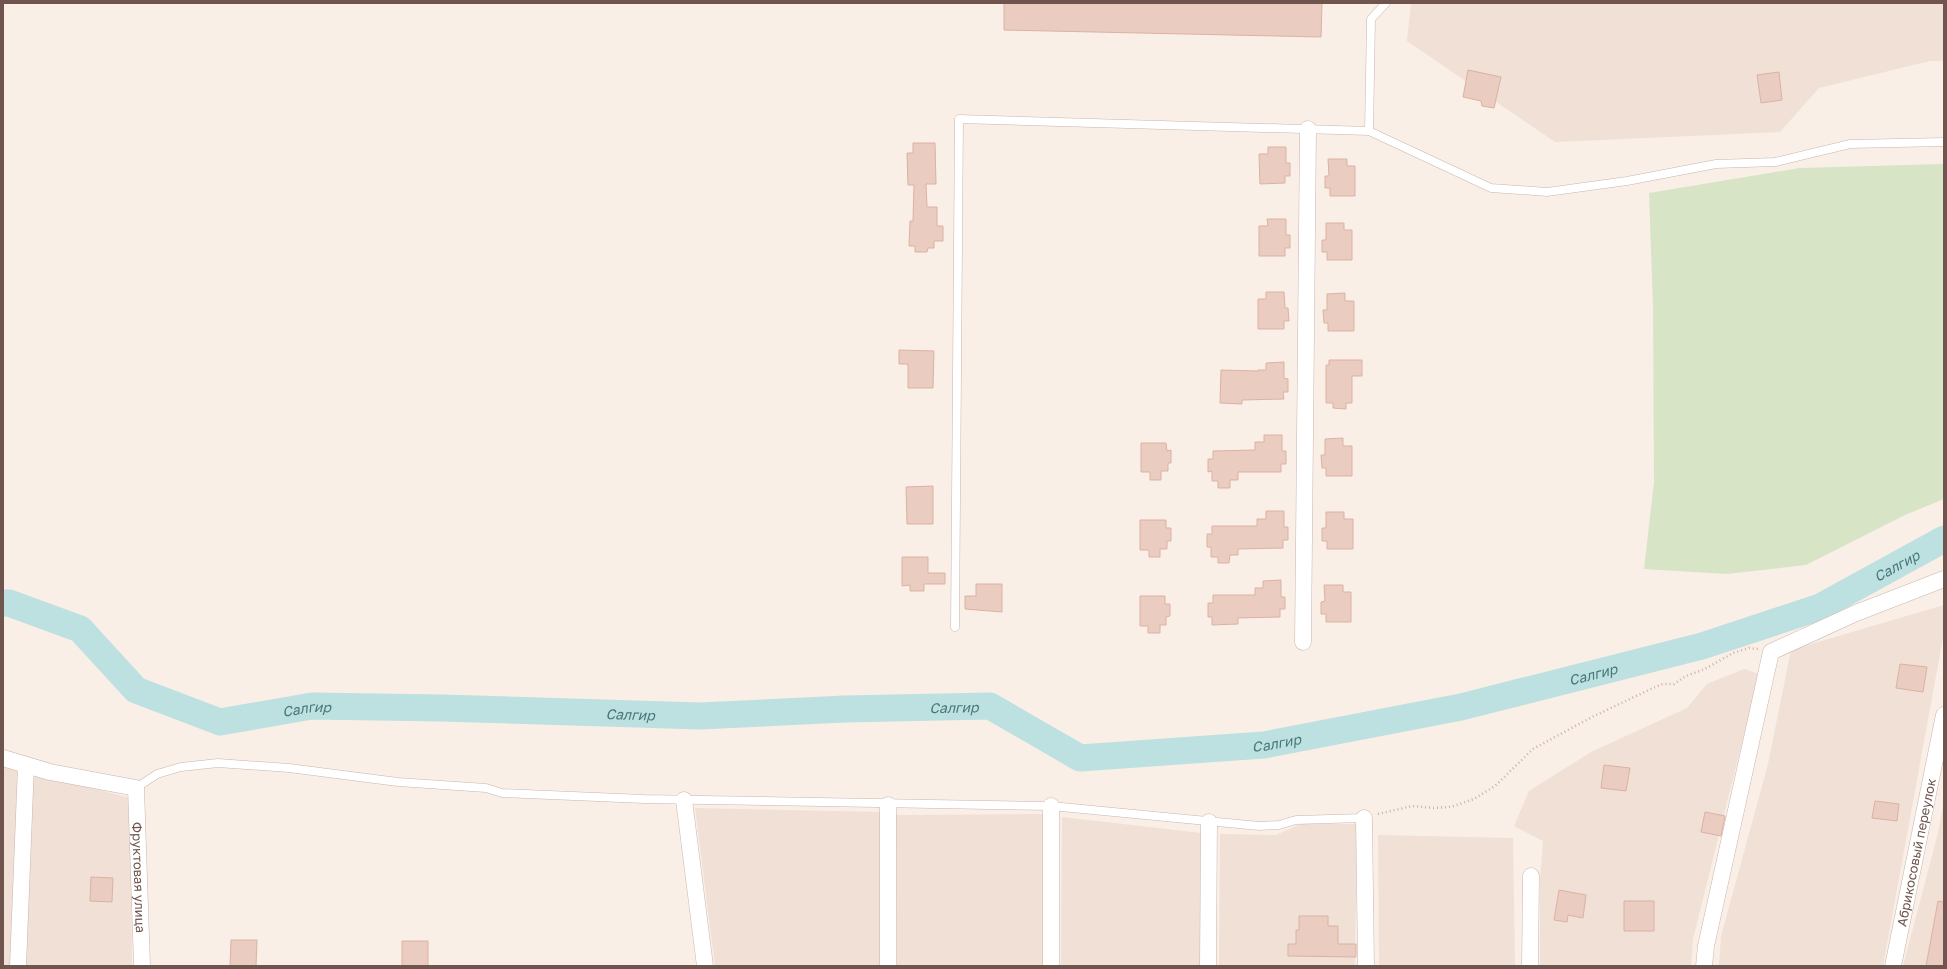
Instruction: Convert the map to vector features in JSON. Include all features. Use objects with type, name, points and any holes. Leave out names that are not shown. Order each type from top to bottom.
[{"type":"street","points":[[1303,642],[1308,129]]},
{"type":"street","points":[[1704,966],[1706,946],[1771,652],[1856,613],[1944,578]]},
{"type":"street","name":"Абрикосовый переулок","points":[[1893,966],[1944,715]]},
{"type":"street","points":[[3,758],[50,772],[136,788]]},
{"type":"street","points":[[18,966],[26,765]]},
{"type":"street","name":"Фруктовая улица","points":[[136,788],[142,966]]},
{"type":"street","points":[[684,800],[705,966]]},
{"type":"street","points":[[888,805],[888,966]]},
{"type":"street","points":[[1051,806],[1051,966]]},
{"type":"street","points":[[1364,818],[1366,966]]},
{"type":"street","points":[[1208,966],[1209,822]]},
{"type":"street","points":[[1530,966],[1531,876]]},
{"type":"lane","points":[[1369,131],[1371,19],[1386,3]]},
{"type":"lane","points":[[955,627],[959,119],[1369,131],[1491,188],[1547,192],[1627,182],[1716,164],[1775,162],[1850,144],[1944,142]]},
{"type":"lane","points":[[136,788],[157,774],[181,767],[218,763],[289,768],[398,782],[486,788],[502,793],[684,800],[888,805],[1051,806],[1260,826],[1279,825],[1296,820],[1364,818]]},
{"type":"path","points":[[1364,818],[1391,810],[1412,806],[1434,808],[1451,806],[1474,799],[1495,786],[1533,749],[1592,717],[1652,688],[1663,684],[1674,684],[1686,676],[1723,660],[1733,653],[1749,648],[1771,652]]},
{"type":"shaded area","points":[[1411,3],[1944,3],[1944,61],[1930,61],[1819,88],[1780,132],[1555,142],[1407,41]]},
{"type":"shaded area","points":[[1944,605],[1944,632],[1883,966],[1719,966],[1721,936],[1768,764],[1791,650]]},
{"type":"shaded area","points":[[1744,669],[1759,674],[1693,939],[1691,966],[1540,966],[1540,881],[1543,841],[1514,826],[1529,791],[1591,752],[1687,708],[1707,684]]},
{"type":"shaded area","points":[[3,765],[130,798],[132,966],[3,966]]},
{"type":"shaded area","points":[[1944,800],[1944,966],[1903,966],[1938,833]]},
{"type":"shaded area","points":[[695,808],[883,812],[883,966],[715,966]]},
{"type":"shaded area","points":[[1043,814],[1044,966],[897,966],[896,815]]},
{"type":"shaded area","points":[[1062,817],[1201,833],[1201,966],[1061,966]]},
{"type":"shaded area","points":[[1301,824],[1357,824],[1355,966],[1219,966],[1220,834],[1276,835]]},
{"type":"shaded area","points":[[1378,835],[1513,838],[1515,966],[1379,966]]},
{"type":"green space","points":[[1944,164],[1944,499],[1905,515],[1806,565],[1727,574],[1644,569],[1654,482],[1653,306],[1649,193],[1800,168]]},
{"type":"building","points":[[1004,3],[1322,3],[1321,37],[1004,30]]},
{"type":"building","points":[[1468,70],[1501,77],[1494,108],[1482,106],[1481,101],[1463,97]]},
{"type":"building","points":[[1779,72],[1782,100],[1761,103],[1757,75]]},
{"type":"building","points":[[913,143],[935,143],[936,184],[926,184],[927,207],[937,207],[937,226],[943,226],[943,241],[934,241],[934,248],[928,248],[927,252],[915,252],[915,246],[909,246],[910,221],[913,221],[914,185],[908,185],[907,153],[913,153]]},
{"type":"building","points":[[1268,147],[1286,147],[1286,163],[1290,163],[1290,176],[1285,176],[1285,183],[1260,184],[1259,154],[1268,154]]},
{"type":"building","points":[[1328,159],[1347,159],[1347,166],[1355,166],[1355,196],[1330,196],[1330,188],[1325,188],[1325,176],[1329,176]]},
{"type":"building","points":[[1267,219],[1286,219],[1286,235],[1290,235],[1290,248],[1285,248],[1285,256],[1259,256],[1259,226],[1268,226]]},
{"type":"building","points":[[1326,223],[1344,223],[1344,230],[1352,230],[1352,260],[1327,260],[1327,252],[1322,252],[1322,240],[1326,240]]},
{"type":"building","points":[[1266,292],[1284,292],[1285,308],[1288,308],[1289,321],[1284,321],[1284,329],[1258,329],[1258,299],[1266,299]]},
{"type":"building","points":[[1345,293],[1345,301],[1354,301],[1354,331],[1328,331],[1328,323],[1324,323],[1323,310],[1327,310],[1327,294]]},
{"type":"building","points":[[899,350],[934,351],[933,388],[908,388],[908,364],[899,364]]},
{"type":"building","points":[[1329,360],[1362,360],[1362,376],[1352,376],[1352,403],[1346,403],[1346,409],[1333,408],[1333,403],[1326,403],[1326,365],[1329,365]]},
{"type":"building","points":[[1284,362],[1284,378],[1288,379],[1288,392],[1283,392],[1284,399],[1242,400],[1242,404],[1220,403],[1221,370],[1266,370],[1266,363]]},
{"type":"building","points":[[1264,435],[1282,435],[1282,451],[1286,451],[1286,464],[1281,464],[1281,472],[1238,472],[1238,480],[1230,480],[1230,488],[1218,488],[1218,481],[1212,481],[1212,471],[1208,472],[1208,459],[1213,459],[1213,451],[1255,450],[1255,442],[1264,442]]},
{"type":"building","points":[[1343,438],[1343,446],[1352,446],[1352,476],[1326,476],[1326,468],[1322,468],[1321,455],[1325,455],[1325,439]]},
{"type":"building","points":[[1141,443],[1166,443],[1167,451],[1171,450],[1171,463],[1168,463],[1168,471],[1161,471],[1161,480],[1150,480],[1150,472],[1141,472]]},
{"type":"building","points":[[933,486],[933,524],[907,524],[906,487]]},
{"type":"building","points":[[1266,511],[1284,511],[1284,527],[1288,527],[1288,540],[1283,540],[1283,548],[1238,549],[1238,555],[1230,555],[1229,563],[1218,563],[1218,557],[1211,557],[1211,547],[1207,547],[1207,534],[1212,534],[1212,526],[1257,526],[1257,519],[1266,519]]},
{"type":"building","points":[[1326,512],[1344,512],[1344,519],[1353,519],[1353,549],[1327,549],[1327,541],[1322,541],[1322,528],[1326,528]]},
{"type":"building","points":[[1140,520],[1166,520],[1166,528],[1171,528],[1171,541],[1167,541],[1167,549],[1160,549],[1160,557],[1149,557],[1149,550],[1140,550]]},
{"type":"building","points":[[902,557],[928,557],[928,573],[945,573],[945,584],[924,584],[924,591],[910,591],[910,585],[902,586]]},
{"type":"building","points":[[1281,580],[1281,597],[1285,597],[1285,609],[1280,609],[1280,617],[1238,618],[1238,624],[1212,625],[1212,617],[1208,617],[1208,603],[1213,603],[1213,595],[1255,595],[1255,588],[1263,588],[1263,581]]},
{"type":"building","points":[[976,584],[1002,584],[1002,612],[965,609],[965,596],[976,596]]},
{"type":"building","points":[[1324,585],[1343,585],[1343,592],[1351,592],[1351,622],[1326,622],[1326,614],[1321,614],[1321,602],[1325,601]]},
{"type":"building","points":[[1140,596],[1165,596],[1165,604],[1170,604],[1170,616],[1166,617],[1166,625],[1160,625],[1160,633],[1148,633],[1148,626],[1140,626]]},
{"type":"building","points":[[1900,664],[1927,667],[1923,692],[1896,688]]},
{"type":"building","points":[[1604,765],[1630,768],[1626,791],[1601,788]]},
{"type":"building","points":[[1875,801],[1899,804],[1897,821],[1872,818]]},
{"type":"building","points":[[1705,812],[1725,816],[1721,836],[1701,832]]},
{"type":"building","points":[[91,877],[113,878],[112,902],[90,901]]},
{"type":"building","points":[[1559,890],[1586,895],[1583,918],[1568,915],[1567,922],[1554,920]]},
{"type":"building","points":[[1624,901],[1654,901],[1654,931],[1624,931]]},
{"type":"building","points":[[1938,901],[1944,902],[1944,966],[1926,966]]},
{"type":"building","points":[[1299,916],[1328,916],[1328,926],[1338,926],[1338,944],[1356,944],[1356,957],[1288,956],[1288,944],[1296,944],[1296,930],[1299,930]]},
{"type":"building","points":[[231,940],[257,940],[256,966],[230,966]]},
{"type":"building","points":[[402,941],[428,941],[428,966],[402,966]]},
{"type":"waterway","name":"Салгир","points":[[3,603],[9,603],[80,629],[136,690],[220,722],[312,706],[442,708],[700,716],[845,709],[990,706],[1080,758],[1264,745],[1461,707],[1702,646],[1820,607],[1944,539]]}]
